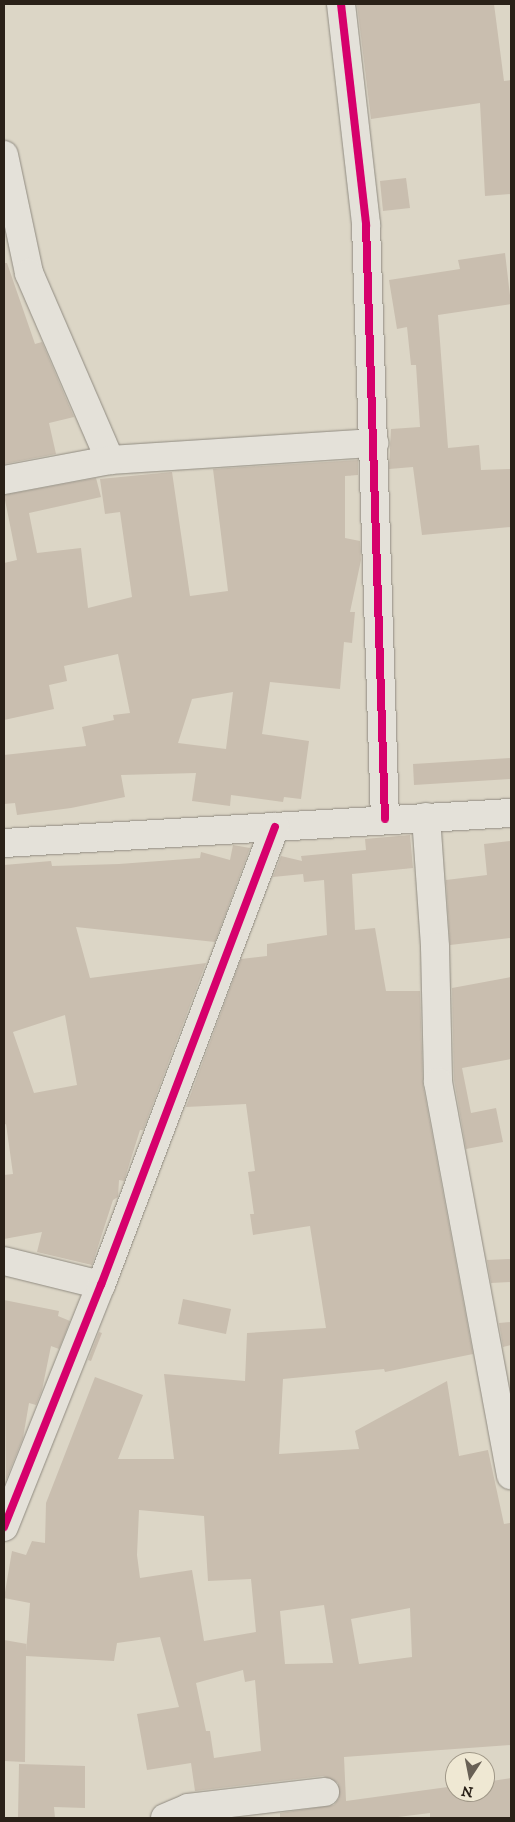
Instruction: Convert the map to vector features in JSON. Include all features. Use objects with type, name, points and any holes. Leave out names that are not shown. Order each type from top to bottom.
[{"type":"street","points":[[341,4],[366,225],[385,819]]},
{"type":"street","points":[[4,156],[29,273],[110,460]]},
{"type":"street","points":[[4,480],[110,460],[374,443]]},
{"type":"street","points":[[4,843],[511,813]]},
{"type":"street","points":[[426,817],[435,947],[438,1082],[511,1475]]},
{"type":"street","points":[[4,1527],[101,1285],[275,827]]},
{"type":"street","points":[[4,1261],[101,1285]]},
{"type":"street","points":[[165,1818],[188,1808],[325,1792]]},
{"type":"building","points":[[357,4],[494,4],[504,81],[511,80],[511,194],[485,196],[480,103],[371,119]]},
{"type":"building","points":[[406,178],[410,208],[383,211],[380,181]]},
{"type":"building","points":[[505,253],[511,304],[438,315],[448,448],[479,445],[481,470],[511,469],[511,527],[422,535],[413,467],[389,469],[391,429],[420,427],[416,365],[411,365],[407,327],[397,329],[389,280],[460,269],[458,260]]},
{"type":"building","points":[[4,263],[7,263],[35,344],[42,342],[74,417],[49,423],[56,454],[4,464]]},
{"type":"building","points":[[358,460],[358,475],[345,476],[345,538],[360,541],[361,560],[350,612],[355,612],[352,643],[344,642],[340,689],[270,682],[262,734],[309,741],[301,799],[284,797],[283,802],[231,795],[230,806],[192,801],[196,773],[121,775],[125,797],[71,808],[17,815],[15,803],[4,804],[4,755],[86,746],[82,727],[114,720],[113,715],[130,713],[118,654],[64,666],[67,681],[49,685],[54,709],[4,720],[4,563],[17,560],[4,495],[96,478],[101,497],[29,513],[37,553],[81,548],[88,608],[132,597],[120,512],[105,514],[100,479],[172,472],[190,596],[228,591],[213,469]],"holes":[[[233,692],[226,749],[178,743],[192,699]]]},
{"type":"building","points":[[511,758],[511,779],[414,785],[413,764]]},
{"type":"building","points":[[410,835],[413,868],[352,874],[355,930],[375,928],[386,991],[420,991],[423,1085],[473,1354],[385,1372],[384,1369],[283,1379],[279,1454],[359,1449],[355,1431],[447,1381],[459,1456],[488,1450],[504,1524],[510,1523],[511,1745],[344,1757],[346,1801],[445,1787],[445,1802],[495,1802],[495,1780],[511,1778],[511,1818],[430,1818],[430,1813],[390,1818],[280,1818],[280,1813],[334,1805],[339,1798],[338,1783],[323,1776],[195,1791],[191,1763],[147,1770],[137,1714],[179,1707],[160,1637],[117,1643],[114,1661],[26,1656],[25,1762],[4,1761],[4,1640],[27,1644],[30,1603],[4,1598],[12,1551],[26,1555],[32,1541],[45,1543],[46,1503],[95,1377],[143,1395],[118,1459],[174,1459],[164,1374],[245,1381],[247,1333],[326,1328],[310,1226],[253,1235],[250,1214],[254,1214],[248,1172],[255,1171],[246,1104],[186,1107],[241,959],[267,956],[267,944],[327,935],[324,880],[304,882],[303,874],[273,877],[281,856],[302,861],[301,856],[366,850],[365,839]],"holes":[[[139,1510],[204,1516],[208,1581],[251,1579],[256,1632],[204,1641],[192,1570],[140,1578],[137,1555]],[[324,1605],[333,1663],[285,1664],[280,1611]],[[410,1608],[412,1657],[359,1664],[351,1619]],[[243,1670],[245,1682],[255,1680],[261,1751],[214,1758],[210,1731],[206,1731],[196,1683]]]},
{"type":"building","points":[[511,841],[511,938],[450,945],[446,880],[487,875],[484,844]]},
{"type":"building","points":[[233,845],[250,848],[215,942],[76,927],[90,978],[206,963],[143,1130],[140,1130],[124,1181],[119,1180],[118,1197],[113,1200],[92,1265],[37,1252],[42,1232],[4,1239],[4,1175],[13,1174],[6,1124],[4,1125],[4,865],[51,861],[52,866],[119,864],[200,858],[201,852],[230,860]],"holes":[[[65,1015],[77,1085],[34,1093],[13,1032]]]},
{"type":"building","points":[[511,977],[511,1059],[462,1068],[471,1113],[496,1108],[503,1142],[466,1149],[454,1080],[452,988]]},
{"type":"building","points":[[511,1259],[511,1282],[491,1283],[487,1260]]},
{"type":"building","points":[[183,1299],[231,1309],[226,1334],[178,1324]]},
{"type":"building","points":[[4,1300],[59,1311],[58,1316],[70,1321],[59,1349],[51,1346],[42,1390],[36,1405],[29,1403],[23,1438],[6,1480]]},
{"type":"building","points":[[511,1322],[511,1345],[503,1347],[499,1323]]},
{"type":"building","points":[[99,1332],[102,1333],[91,1361],[88,1360]]},
{"type":"building","points":[[19,1764],[85,1766],[85,1808],[54,1807],[55,1818],[18,1818]]},
{"type":"cycle path","points":[[341,4],[366,225],[385,819]]},
{"type":"cycle path","points":[[4,1527],[101,1285],[275,827]]}]
